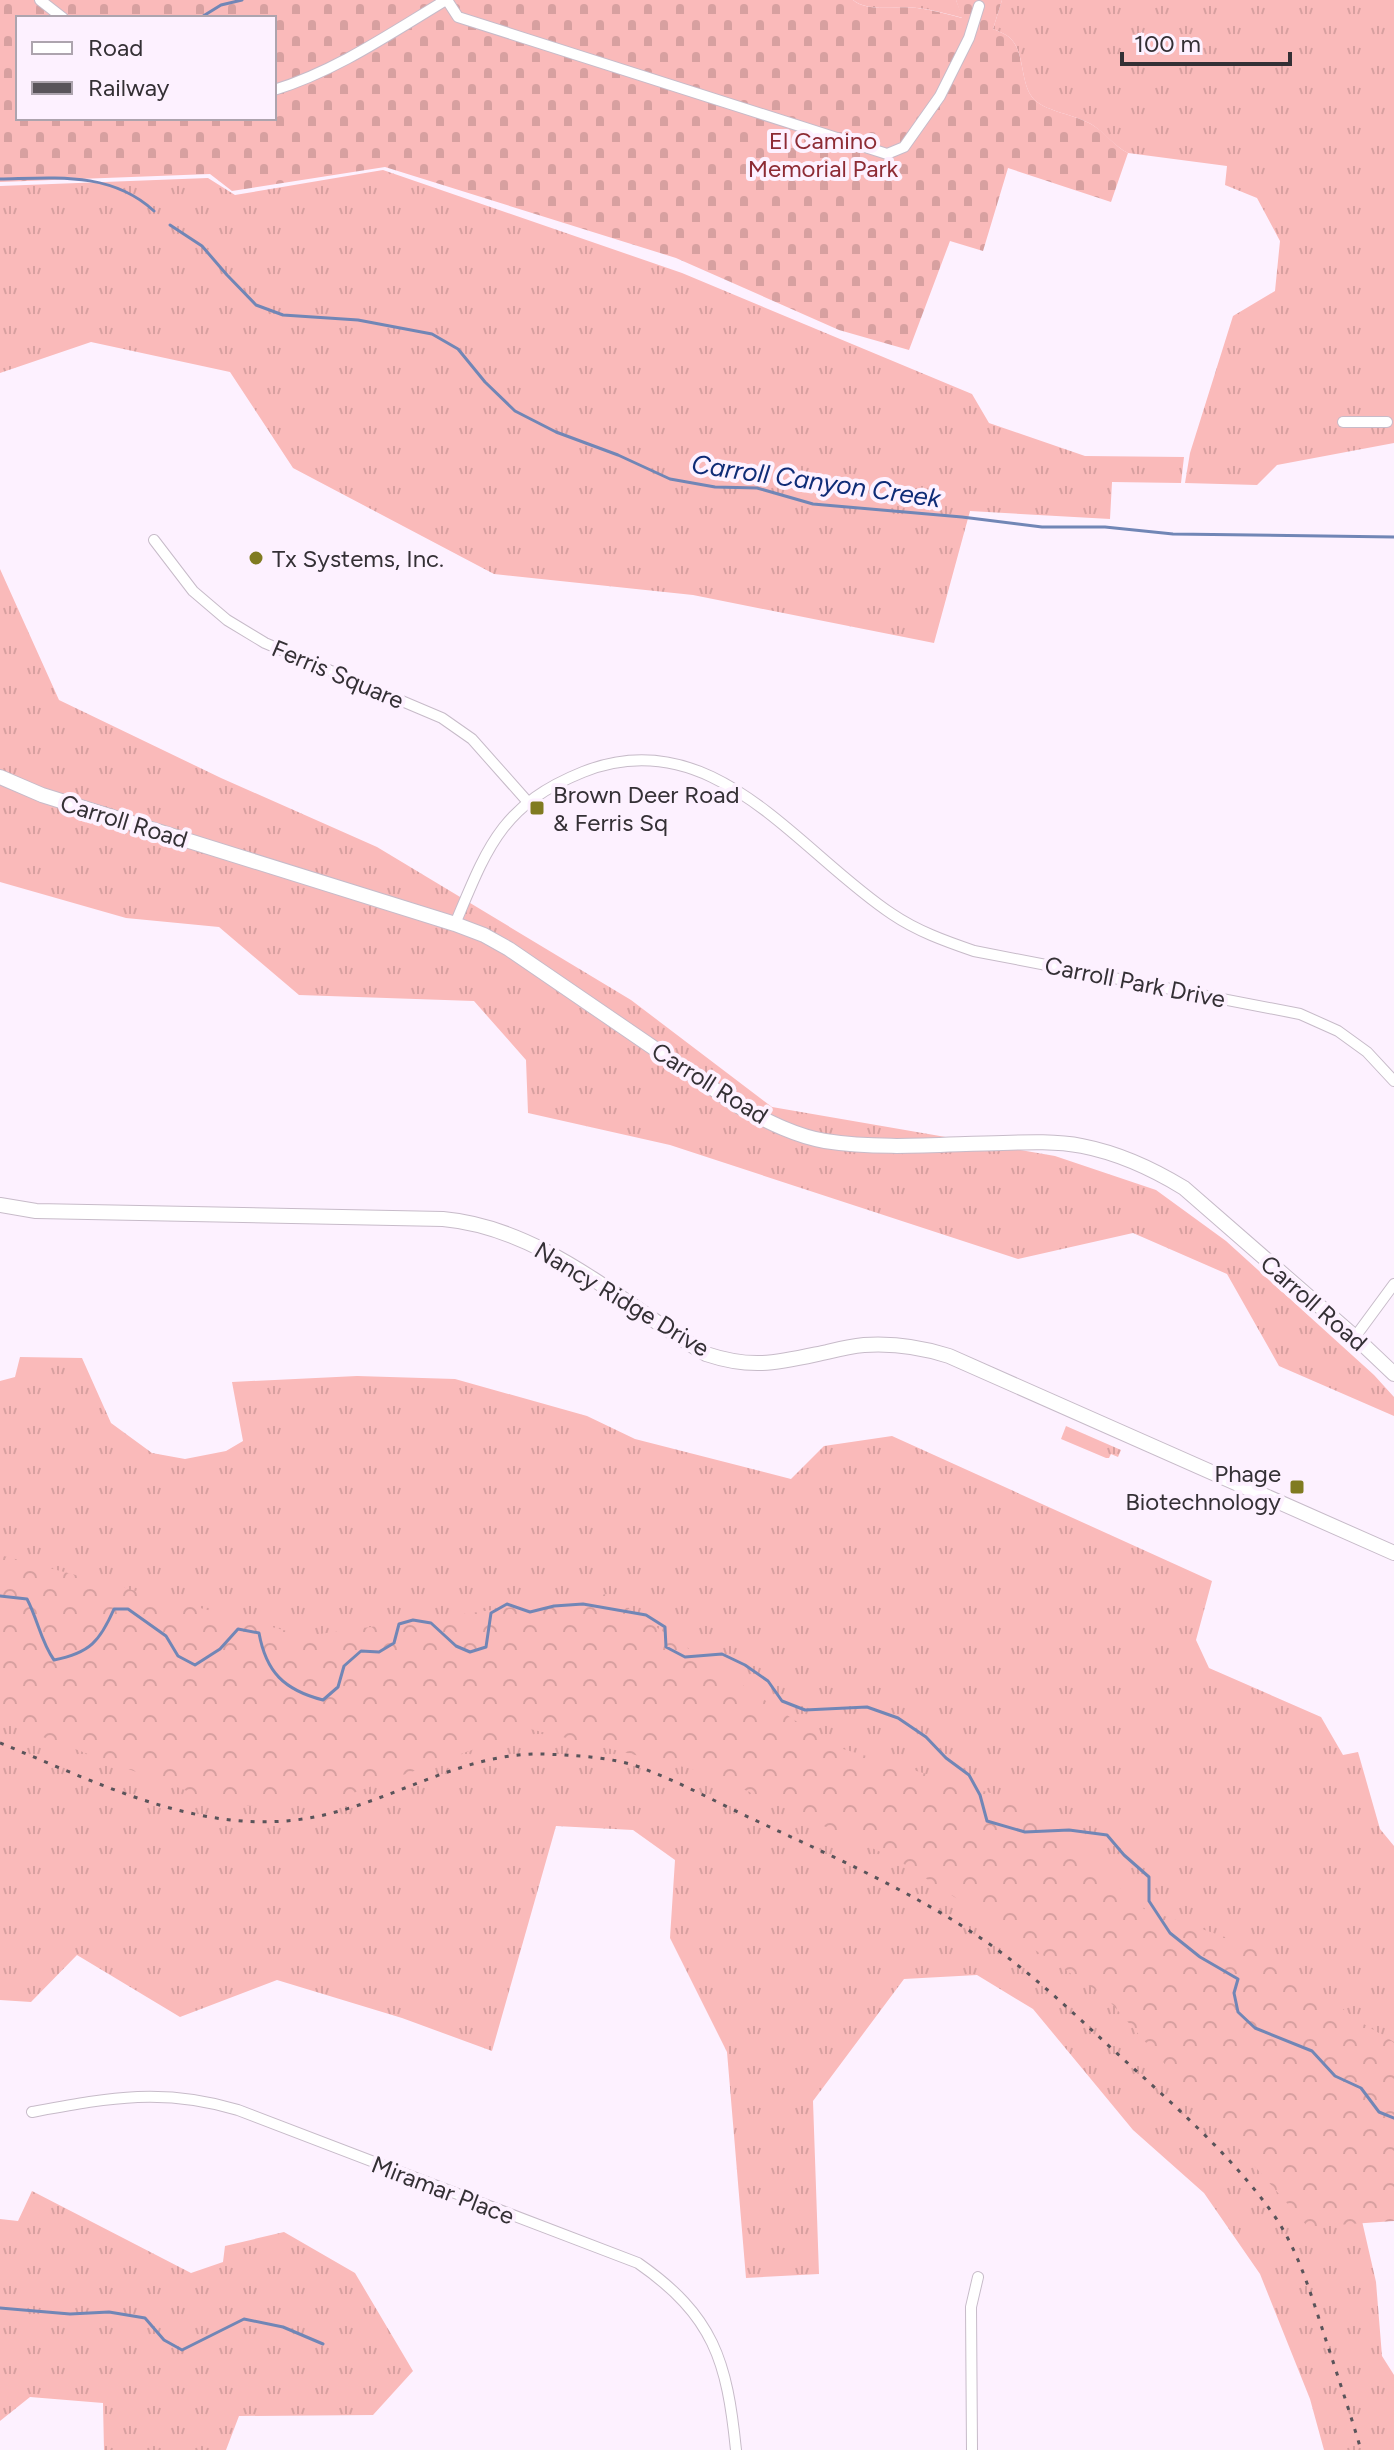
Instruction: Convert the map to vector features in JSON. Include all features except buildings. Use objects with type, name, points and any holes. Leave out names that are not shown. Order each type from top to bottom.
[{"type":"main road","name":"Carroll Road","points":[[0,777],[42,795],[455,924],[509,949],[740,1107],[803,1136],[863,1145],[1035,1142],[1081,1146],[1119,1156],[1184,1188],[1394,1374]]},
{"type":"main road","name":"Nancy Ridge Drive","points":[[0,1205],[36,1211],[468,1221],[532,1243],[706,1354],[729,1361],[770,1364],[861,1345],[892,1344],[924,1348],[949,1356],[1394,1553]]},
{"type":"street","points":[[40,0],[60,16]]},
{"type":"street","points":[[276,89],[345,60],[447,0],[458,17],[887,154],[904,147],[940,96],[969,38],[979,6]]},
{"type":"street","points":[[1343,422],[1387,422]]},
{"type":"street","name":"Ferris Square","points":[[154,540],[193,591],[227,620],[265,643],[442,718],[472,739],[527,801]]},
{"type":"street","name":"Carroll Park Drive","points":[[455,924],[483,858],[508,820],[527,801],[554,784],[598,766],[638,760],[684,765],[742,792],[891,913],[933,937],[974,951],[1300,1014],[1338,1031],[1367,1052],[1394,1081]]},
{"type":"street","points":[[1355,1337],[1394,1284]]},
{"type":"street","name":"Miramar Place","points":[[32,2112],[137,2095],[176,2096],[209,2102],[238,2110],[638,2263],[665,2282],[704,2326],[725,2370],[736,2450]]},
{"type":"street","points":[[972,2450],[971,2307],[978,2277]]},
{"type":"green space","name":"El Camino Memorial Park","points":[[0,0],[853,0],[867,6],[917,8],[962,18],[956,0],[1002,0],[993,29],[1015,44],[1032,97],[1044,106],[1094,126],[1128,153],[1111,202],[1008,168],[983,251],[950,241],[909,350],[839,330],[676,258],[385,167],[232,191],[210,174],[0,182]]},
{"type":"green space","points":[[853,0],[956,0],[963,18],[910,7],[867,6]]},
{"type":"green space","points":[[1002,0],[1394,0],[1394,443],[1277,465],[1257,485],[1185,483],[1190,453],[1233,316],[1275,291],[1280,241],[1257,198],[1225,185],[1227,166],[1128,153],[1087,122],[1037,102],[1028,90],[1015,44],[993,29]]},
{"type":"green space","points":[[383,170],[682,273],[972,394],[989,423],[1085,456],[1184,457],[1181,483],[1112,482],[1110,519],[970,511],[934,643],[693,595],[494,574],[293,468],[230,372],[91,342],[0,373],[0,186],[208,178],[235,195]]},
{"type":"green space","points":[[0,569],[59,700],[221,778],[377,847],[631,1000],[772,1107],[1055,1156],[1156,1190],[1226,1241],[1374,1375],[1394,1397],[1394,1416],[1279,1366],[1227,1274],[1133,1233],[1018,1259],[670,1145],[528,1113],[526,1060],[474,1001],[299,995],[219,927],[126,918],[0,882]]},
{"type":"green space","points":[[20,1357],[82,1358],[111,1423],[152,1453],[185,1459],[226,1451],[243,1441],[232,1382],[357,1376],[455,1379],[587,1416],[635,1439],[791,1479],[824,1446],[892,1436],[1212,1581],[1196,1640],[1209,1668],[1321,1717],[1343,1755],[1358,1752],[1380,1829],[1394,1846],[1394,2218],[1362,2221],[1376,2282],[1382,2356],[1394,2375],[1394,2450],[1324,2450],[1310,2399],[1260,2274],[1204,2193],[1133,2130],[1033,2009],[977,1975],[904,1979],[813,2101],[819,2274],[746,2278],[727,2052],[670,1938],[675,1860],[633,1830],[556,1826],[492,2051],[402,2018],[277,1980],[180,2017],[77,1955],[31,2002],[0,2000],[0,1381],[15,1377]]},
{"type":"green space","points":[[1066,1426],[1121,1450],[1118,1457],[1111,1454],[1106,1458],[1061,1439]]},
{"type":"green space","points":[[0,1555],[306,1636],[607,1594],[833,1746],[1027,1804],[1144,1909],[1274,1954],[1357,2020],[1394,2042],[1394,2221],[1308,2227],[1105,1996],[898,1860],[708,1773],[530,1729],[342,1797],[230,1807],[0,1721]]},
{"type":"green space","points":[[32,2191],[191,2273],[223,2262],[225,2246],[284,2232],[355,2273],[413,2371],[373,2415],[239,2416],[226,2450],[104,2450],[103,2403],[30,2397],[0,2421],[0,2219],[18,2221]]},
{"type":"waterway","points":[[203,16],[221,5],[242,0]]},
{"type":"waterway","name":"Carroll Canyon Creek","points":[[0,179],[61,178],[101,183],[137,198],[154,211]]},
{"type":"waterway","name":"Carroll Canyon Creek","points":[[170,225],[202,246],[256,305],[283,315],[358,320],[432,334],[458,349],[485,382],[515,411],[556,432],[670,479],[715,487],[757,488],[813,504],[1042,527],[1105,527],[1173,534],[1394,537]]},
{"type":"waterway","points":[[0,1596],[27,1599],[54,1660],[85,1649],[104,1629],[114,1609],[128,1609],[166,1636],[178,1656],[195,1665],[220,1649],[238,1629],[259,1633],[266,1659],[279,1677],[298,1691],[323,1700],[338,1687],[344,1666],[361,1651],[379,1652],[394,1643],[399,1624],[413,1620],[431,1623],[456,1646],[470,1652],[486,1647],[491,1613],[507,1604],[530,1612],[583,1604],[646,1615],[665,1627],[666,1647],[685,1657],[722,1654],[768,1681],[782,1701],[805,1710],[867,1707],[898,1718],[926,1737],[946,1758],[969,1775],[980,1795],[987,1821],[1025,1832],[1069,1830],[1107,1835],[1149,1877],[1149,1901],[1170,1933],[1200,1957],[1238,1979],[1234,1993],[1238,2012],[1255,2028],[1312,2051],[1335,2076],[1361,2088],[1379,2112],[1394,2118]]},
{"type":"waterway","points":[[0,2308],[70,2314],[109,2312],[145,2318],[164,2340],[182,2350],[244,2319],[283,2327],[323,2344]]},
{"type":"railway","points":[[0,1743],[119,1792],[201,1815],[243,1821],[285,1821],[328,1814],[459,1768],[513,1756],[541,1754],[606,1759],[631,1764],[672,1780],[903,1892],[985,1941],[1046,1989],[1193,2123],[1257,2192],[1280,2224],[1301,2267],[1361,2450]]},
{"type":"place","name":"Tx Systems, Inc.","points":[[256,558]]},
{"type":"place","name":"Brown Deer Road & Ferris Sq","points":[[537,808]]},
{"type":"place","name":"Phage Biotechnology","points":[[1297,1487]]}]
